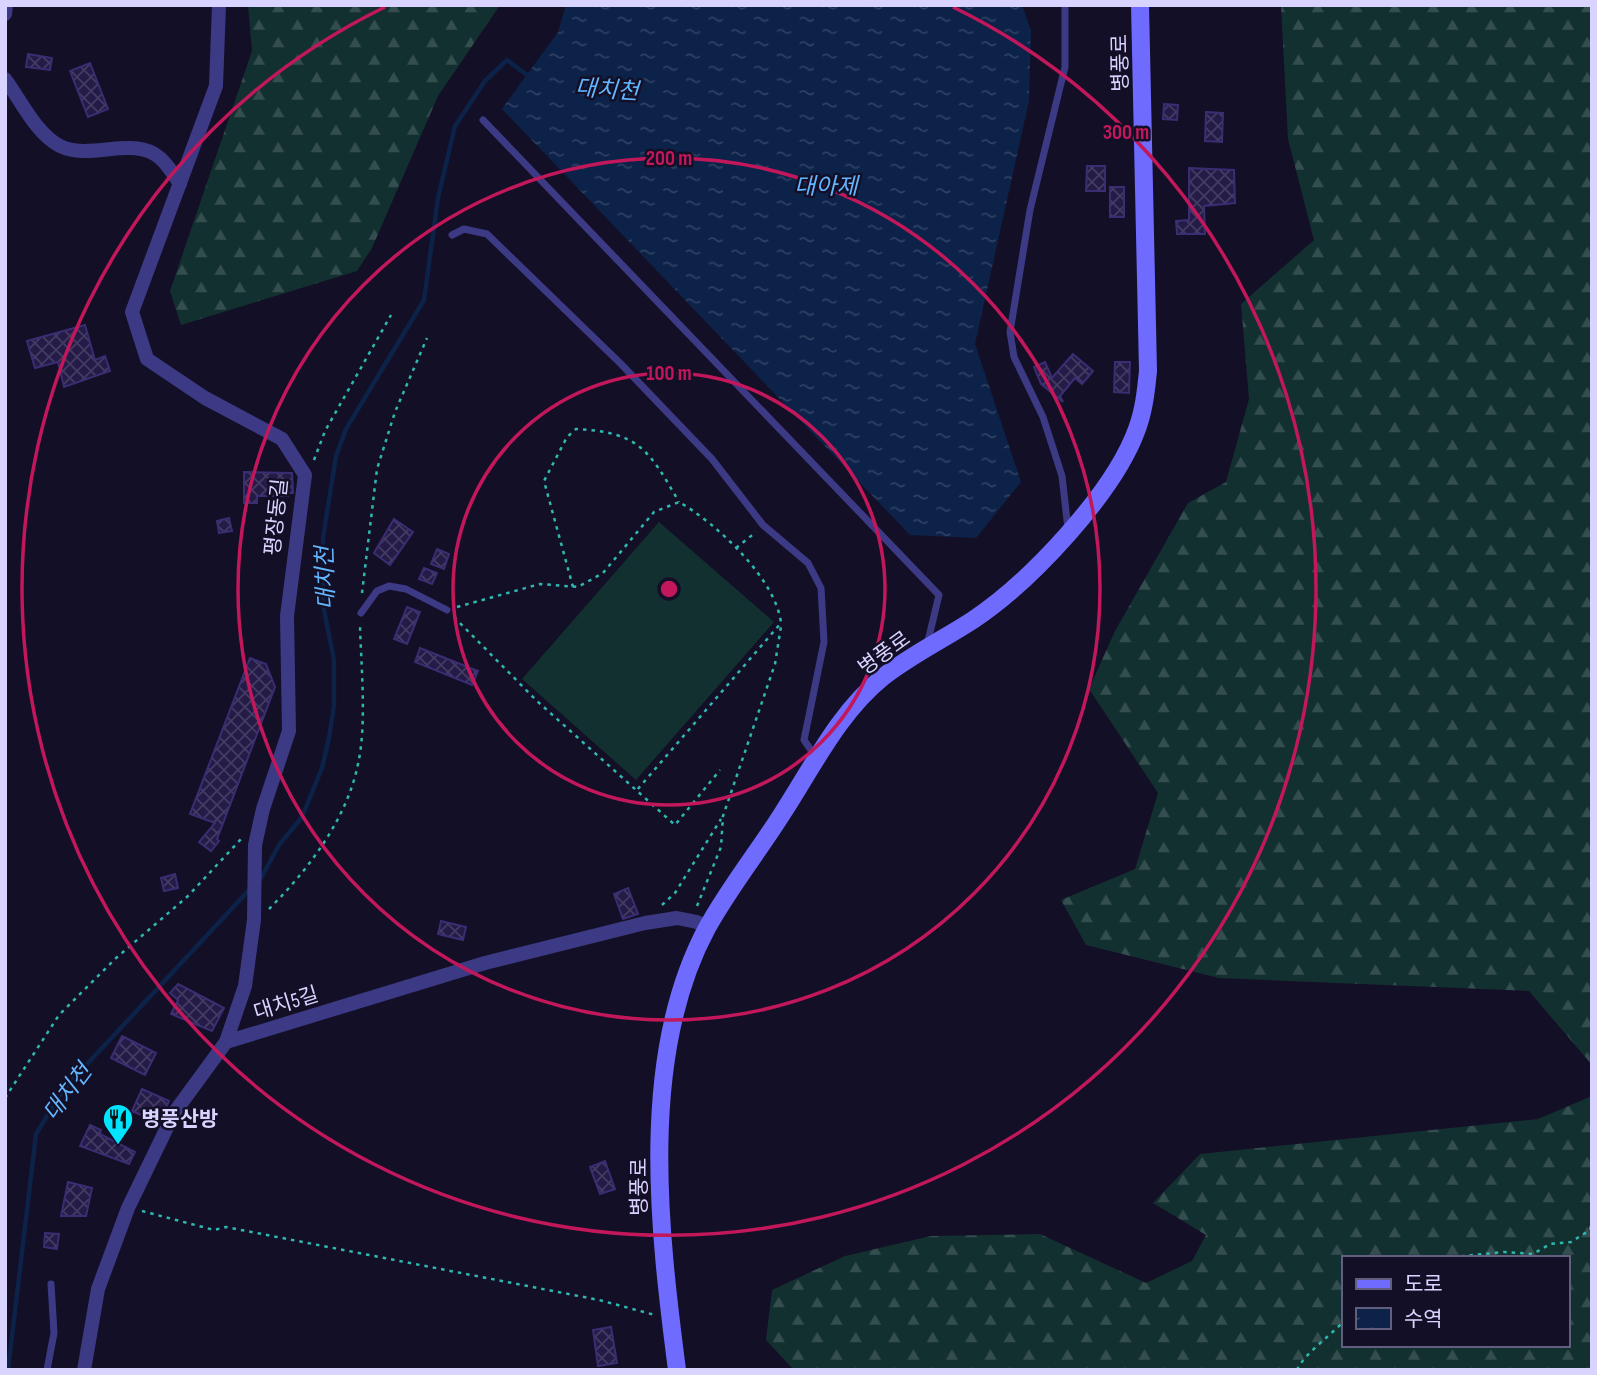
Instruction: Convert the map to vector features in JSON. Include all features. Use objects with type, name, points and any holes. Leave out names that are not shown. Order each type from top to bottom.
[{"type":"main road","name":"병풍로","points":[[677,1370],[669,1311],[662,1213],[661,1123],[666,1062],[681,993],[707,929],[847,714],[883,677],[975,618],[1014,588],[1069,533],[1125,454],[1144,407],[1148,371],[1140,5]]},
{"type":"street","points":[[5,14],[6,5]]},
{"type":"street","name":"평장동길","points":[[219,5],[216,86],[132,312],[147,359],[205,398],[282,439],[304,475],[287,616],[289,731],[259,825],[255,848],[253,923],[245,986],[226,1042]]},
{"type":"street","points":[[5,79],[43,131],[57,145],[72,150],[96,152],[140,148],[158,156],[180,184]]},
{"type":"street","name":"대치5길","points":[[226,1042],[485,963],[641,924],[677,918],[690,920]]},
{"type":"street","points":[[690,920],[707,929]]},
{"type":"street","points":[[84,1370],[98,1289],[128,1208],[174,1113],[226,1042]]},
{"type":"lane","points":[[1065,5],[1065,67],[1030,210],[1010,332],[1014,356],[1043,417],[1062,476],[1069,533]]},
{"type":"lane","points":[[483,120],[939,595],[926,649]]},
{"type":"lane","points":[[452,235],[464,229],[487,234],[703,449],[763,525],[808,563],[821,588],[824,642],[804,740],[817,760]]},
{"type":"lane","points":[[361,612],[377,592],[389,586],[406,589],[447,610]]},
{"type":"lane","points":[[47,1370],[54,1333],[51,1284]]},
{"type":"path","points":[[304,475],[325,431],[391,315]]},
{"type":"path","points":[[253,923],[287,891],[338,820],[359,764],[361,612],[377,468],[396,412],[427,338]]},
{"type":"path","points":[[573,587],[544,481],[567,437],[576,429],[628,436],[642,449],[679,502],[736,548],[779,606],[781,623],[775,664],[723,816],[675,893],[641,924]]},
{"type":"path","points":[[679,502],[663,506],[654,512],[603,573],[573,587],[540,584],[447,610],[537,701],[675,825],[720,770]]},
{"type":"path","points":[[736,548],[763,525]]},
{"type":"path","points":[[637,790],[781,623]]},
{"type":"path","points":[[690,920],[721,847],[723,816]]},
{"type":"path","points":[[5,1098],[59,1016],[115,959],[188,896],[234,845],[259,825]]},
{"type":"path","points":[[128,1208],[214,1230],[226,1227],[599,1300],[654,1315],[669,1311]]},
{"type":"path","points":[[1464,1256],[1504,1252],[1533,1254],[1550,1244],[1579,1238],[1590,1230],[1592,1220]]},
{"type":"path","points":[[1297,1370],[1301,1359],[1319,1347],[1342,1323]]},
{"type":"green space","points":[[248,5],[500,5],[438,96],[372,248],[357,271],[181,325],[170,291],[252,51]]},
{"type":"green space","points":[[1281,5],[1592,5],[1592,1065],[1529,991],[1219,978],[1086,945],[1061,900],[1135,869],[1158,793],[1089,689],[1115,631],[1188,503],[1226,482],[1249,399],[1241,304],[1314,240],[1288,139]]},
{"type":"green space","points":[[659,522],[774,622],[636,780],[522,679]]},
{"type":"green space","points":[[1592,1096],[1592,1370],[794,1370],[766,1340],[772,1290],[845,1256],[931,1236],[1040,1234],[1146,1283],[1192,1261],[1206,1235],[1153,1203],[1200,1154],[1538,1119]]},
{"type":"water","name":"대아제","points":[[566,5],[1022,5],[1031,31],[1029,101],[975,344],[1021,482],[976,538],[910,535],[502,109],[558,32]]},
{"type":"building","points":[[28,54],[52,58],[50,70],[26,67]]},
{"type":"building","points":[[90,63],[108,109],[88,117],[70,71]]},
{"type":"building","points":[[1164,104],[1178,105],[1177,120],[1163,119]]},
{"type":"building","points":[[1206,112],[1223,113],[1222,142],[1205,141]]},
{"type":"building","points":[[1087,166],[1105,166],[1105,191],[1086,191]]},
{"type":"building","points":[[1189,168],[1234,170],[1235,203],[1204,206],[1205,234],[1177,234],[1176,221],[1189,220]]},
{"type":"building","points":[[1110,187],[1124,187],[1124,217],[1110,217]]},
{"type":"building","points":[[85,325],[95,360],[105,356],[110,371],[64,387],[58,362],[35,368],[27,341]]},
{"type":"building","points":[[1073,354],[1093,371],[1082,384],[1075,378],[1060,396],[1063,402],[1041,384],[1034,367],[1045,362],[1052,378]]},
{"type":"building","points":[[1115,362],[1130,362],[1129,393],[1114,392]]},
{"type":"building","points":[[244,472],[292,473],[293,493],[288,493],[288,496],[257,496],[257,503],[244,503]]},
{"type":"building","points":[[229,518],[232,531],[219,533],[217,521]]},
{"type":"building","points":[[394,519],[413,532],[390,565],[374,553]]},
{"type":"building","points":[[437,549],[449,554],[444,569],[431,564]]},
{"type":"building","points":[[424,568],[437,573],[432,584],[419,579]]},
{"type":"building","points":[[407,607],[420,612],[407,644],[394,639]]},
{"type":"building","points":[[420,648],[478,671],[472,685],[415,662]]},
{"type":"building","points":[[250,658],[266,664],[275,687],[217,839],[219,841],[211,851],[199,842],[215,823],[190,814]]},
{"type":"building","points":[[175,874],[178,888],[164,891],[161,878]]},
{"type":"building","points":[[628,888],[638,914],[623,919],[614,894]]},
{"type":"building","points":[[441,921],[466,927],[463,940],[438,934]]},
{"type":"building","points":[[178,984],[224,1008],[212,1031],[171,1014],[178,1000],[170,993]]},
{"type":"building","points":[[122,1036],[156,1053],[145,1075],[111,1058]]},
{"type":"building","points":[[142,1089],[169,1101],[159,1123],[132,1111]]},
{"type":"building","points":[[90,1125],[101,1130],[100,1134],[135,1152],[129,1164],[80,1146]]},
{"type":"building","points":[[605,1161],[615,1189],[600,1194],[590,1167]]},
{"type":"building","points":[[68,1182],[92,1188],[86,1216],[61,1216]]},
{"type":"building","points":[[45,1233],[59,1234],[57,1249],[44,1247]]},
{"type":"building","points":[[611,1327],[617,1363],[598,1366],[593,1330]]},
{"type":"waterway","name":"대치천","points":[[260,880],[279,845],[302,817],[322,768],[329,738],[334,705],[334,660],[323,605],[323,538],[336,456],[346,429],[424,300],[438,198],[455,126],[485,81],[507,60],[531,78]]},
{"type":"waterway","name":"대치천","points":[[8,1370],[36,1134],[63,1090],[251,888]]},
{"type":"place","name":"병풍산방","points":[[118,1146]]}]
